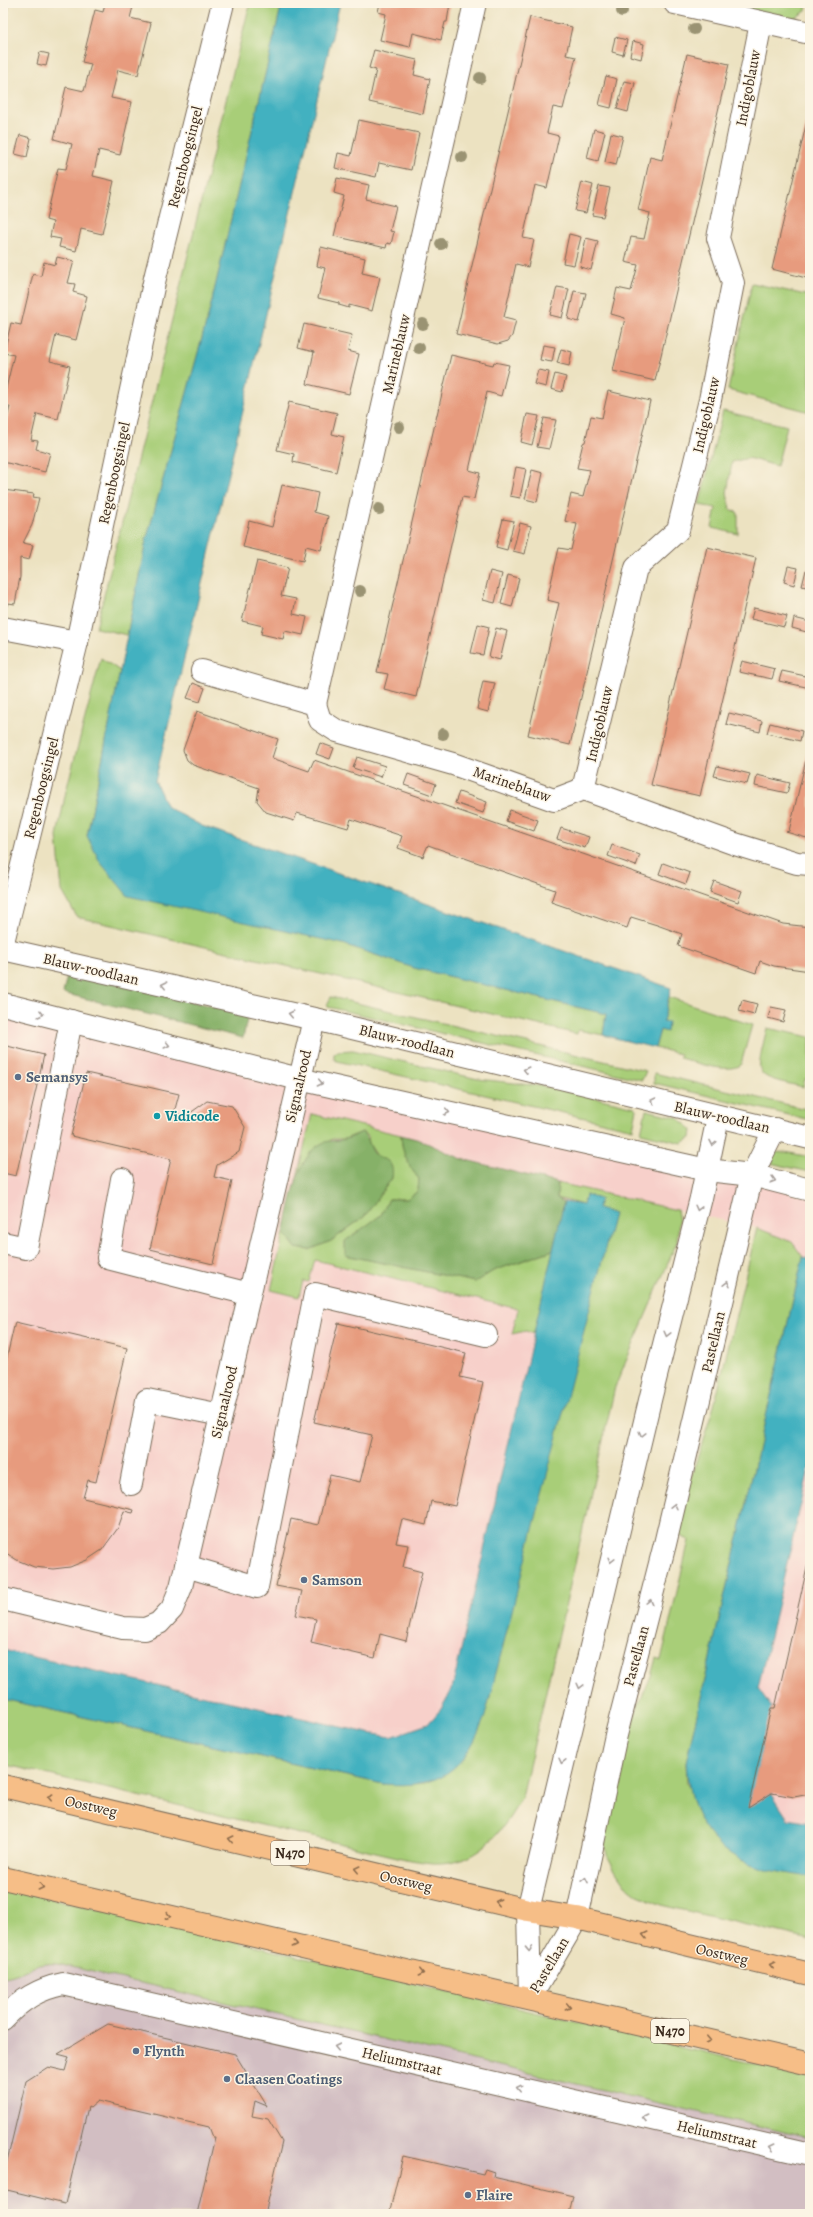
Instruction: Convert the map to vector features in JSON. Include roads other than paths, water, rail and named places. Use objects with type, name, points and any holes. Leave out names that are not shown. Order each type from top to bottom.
[{"type":"main road","name":"Oostweg","points":[[3,1786],[528,1910],[577,1918],[810,1974]]},
{"type":"main road","name":"N470","points":[[3,1878],[530,1998],[810,2064]]},
{"type":"street","name":"Regenboogsingel","points":[[3,942],[77,642],[155,278],[223,3]]},
{"type":"street","name":"Marineblauw","points":[[475,3],[315,704],[320,720],[337,731],[453,764],[554,800],[583,789]]},
{"type":"street","points":[[675,3],[810,33]]},
{"type":"street","name":"Indigoblauw","points":[[583,789],[636,568],[678,530],[710,400],[734,283],[718,238],[761,23]]},
{"type":"street","points":[[3,628],[77,642]]},
{"type":"street","points":[[202,671],[315,704]]},
{"type":"street","points":[[583,789],[736,844],[796,863],[810,864]]},
{"type":"street","name":"Blauw-roodlaan","points":[[3,949],[314,1019],[810,1138]]},
{"type":"street","points":[[3,1004],[299,1079],[707,1170],[752,1175],[810,1190]]},
{"type":"street","name":"Signaalrood","points":[[3,1600],[123,1628],[145,1629],[159,1623],[172,1609],[181,1587],[314,1019]]},
{"type":"street","points":[[3,1243],[26,1248],[71,1021]]},
{"type":"street","name":"Pastellaan","points":[[530,1998],[528,1910],[707,1170],[718,1116]]},
{"type":"street","name":"Pastellaan","points":[[530,1998],[577,1918],[616,1735],[665,1544],[752,1175],[775,1130]]},
{"type":"street","points":[[122,1179],[108,1258],[249,1294]]},
{"type":"street","points":[[186,1566],[257,1587],[315,1294],[486,1335]]},
{"type":"street","points":[[131,1484],[147,1400],[221,1415]]},
{"type":"street","name":"Heliumstraat","points":[[3,2019],[30,1994],[47,1987],[63,1984],[810,2155]]},
{"type":"water","points":[[282,3],[340,3],[155,781],[167,807],[202,826],[671,988],[663,1021],[668,1022],[667,1032],[660,1030],[655,1048],[603,1035],[606,1014],[414,968],[343,944],[128,896],[100,862],[87,836],[146,541],[209,313]]},
{"type":"water","points":[[586,1195],[600,1199],[598,1208],[614,1214],[485,1716],[469,1750],[459,1763],[448,1772],[435,1779],[421,1783],[403,1785],[383,1784],[3,1699],[3,1650],[368,1733],[391,1737],[428,1724],[441,1709],[452,1689],[564,1202],[583,1205]]},
{"type":"water","points":[[803,1257],[810,1259],[810,1465],[758,1688],[772,1708],[757,1772],[788,1819],[810,1823],[810,1877],[756,1866],[739,1859],[724,1849],[713,1839],[703,1826],[696,1812],[691,1797],[686,1762]]},
{"type":"place","name":"Semansys","points":[[18,1077]]},
{"type":"place","name":"Vidicode","points":[[157,1116]]},
{"type":"place","name":"Samson","points":[[304,1580]]},
{"type":"place","name":"Flynth","points":[[136,2051]]},
{"type":"place","name":"Claasen Coatings","points":[[227,2079]]},
{"type":"place","name":"Flaire","points":[[468,2195]]}]
